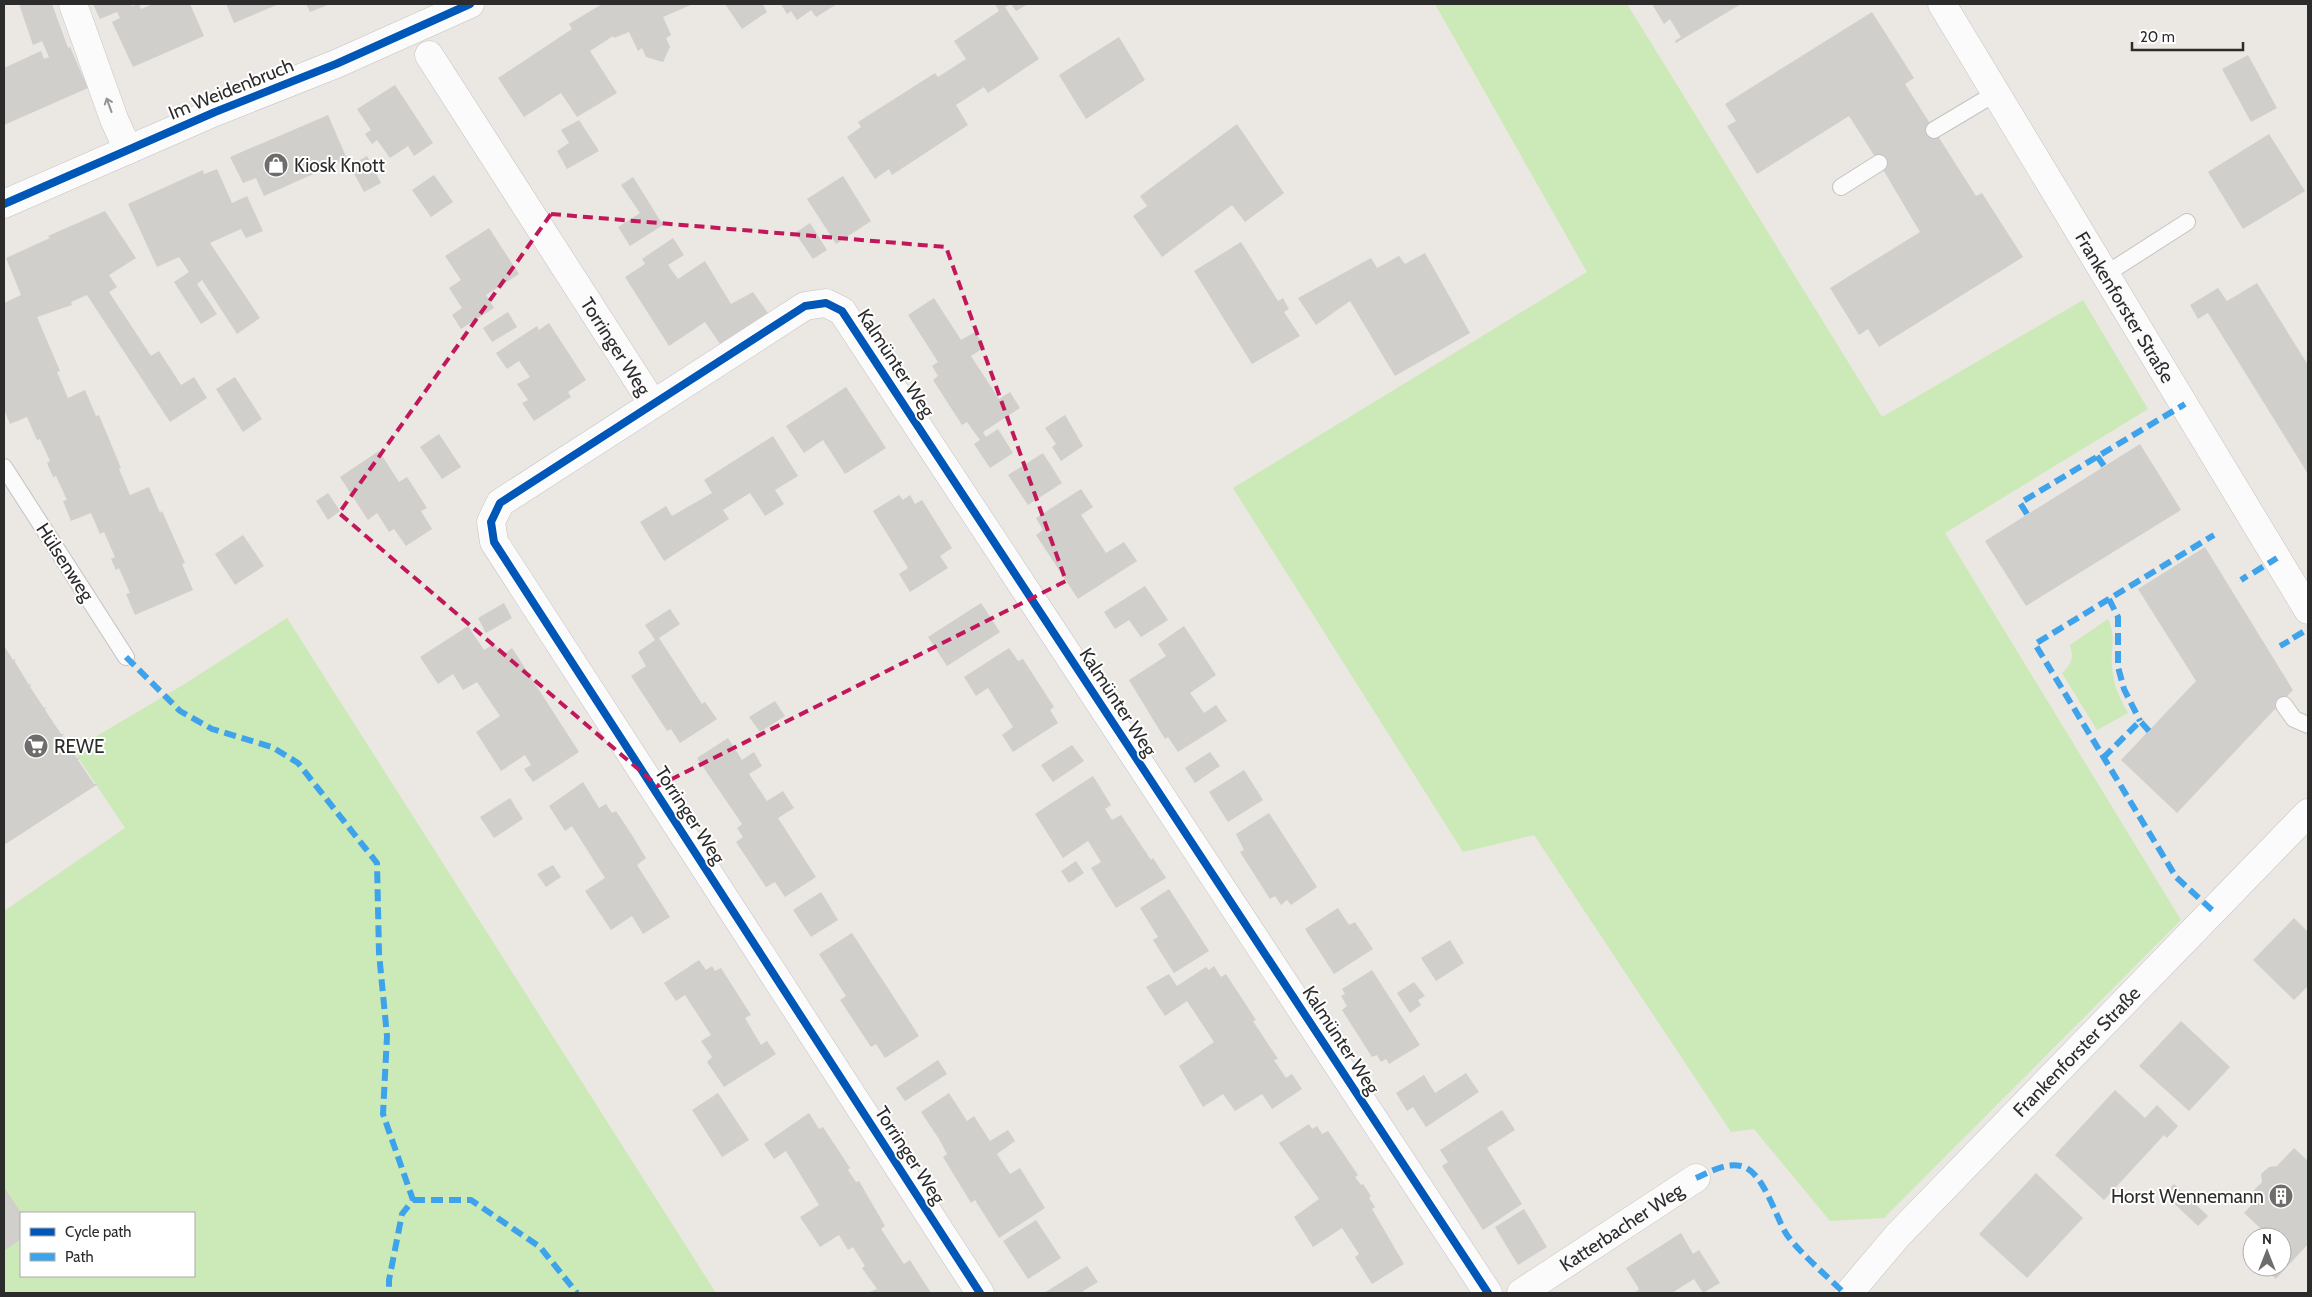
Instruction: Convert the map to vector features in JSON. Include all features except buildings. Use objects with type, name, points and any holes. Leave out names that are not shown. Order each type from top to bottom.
[{"type":"street","points":[[73,4],[114,119],[128,150]]},
{"type":"street","name":"Im Weidenbruch","points":[[4,204],[214,112],[336,64],[470,4]]},
{"type":"street","name":"Frankenforster Straße","points":[[1942,4],[2308,610]]},
{"type":"street","name":"Torringer Weg","points":[[429,55],[654,404],[500,503],[491,522],[494,542],[980,1293]]},
{"type":"street","name":"Kalmünter Weg","points":[[654,404],[805,306],[826,303],[842,311],[1488,1293]]},
{"type":"street","name":"Frankenforster Straße","points":[[1849,1293],[1898,1235],[2308,813]]},
{"type":"street","name":"Katterbacher Weg","points":[[1521,1293],[1696,1178]]},
{"type":"lane","points":[[1934,130],[1996,93]]},
{"type":"lane","points":[[1841,187],[1880,163]]},
{"type":"lane","points":[[2106,274],[2187,222]]},
{"type":"lane","name":"Hülsenweg","points":[[4,467],[126,657]]},
{"type":"lane","points":[[2284,705],[2294,720],[2308,725]]},
{"type":"highlighted area","points":[[551,214],[946,247],[1066,581],[658,786],[339,513]]},
{"type":"green space","points":[[1435,4],[1627,4],[1882,417],[2083,300],[2148,409],[1945,533],[2181,920],[1884,1218],[1830,1221],[1754,1129],[1731,1132],[1534,835],[1463,852],[1233,488],[1587,272]]},
{"type":"green space","points":[[287,618],[716,1293],[4,1293],[4,911],[125,828],[73,750],[183,685]]},
{"type":"green space","points":[[2108,619],[2113,636],[2112,666],[2115,685],[2128,713],[2097,730],[2062,673],[2068,667],[2071,660],[2070,645]]},
{"type":"marked path","points":[[2027,514],[2020,503],[2185,404]]},
{"type":"marked path","points":[[2097,456],[2104,466]]},
{"type":"marked path","points":[[2212,910],[2176,877],[2035,644],[2214,535]]},
{"type":"marked path","points":[[2253,573],[2277,558]]},
{"type":"marked path","points":[[2241,580],[2247,576]]},
{"type":"marked path","points":[[2109,599],[2118,617],[2118,667],[2124,689],[2140,721]]},
{"type":"marked path","points":[[2293,638],[2308,629]]},
{"type":"marked path","points":[[2280,646],[2289,641]]},
{"type":"marked path","points":[[126,657],[180,711],[212,729],[272,747],[298,763],[377,863],[379,953],[387,1036],[383,1114],[413,1200],[402,1214],[389,1280],[389,1293]]},
{"type":"marked path","points":[[2103,758],[2140,721],[2149,731]]},
{"type":"marked path","points":[[1696,1178],[1719,1168],[1732,1165],[1744,1167],[1751,1171],[1758,1178],[1769,1197],[1787,1235],[1844,1293]]},
{"type":"marked path","points":[[413,1200],[471,1200],[540,1247],[577,1293]]},
{"type":"cycle path","points":[[4,204],[215,112],[336,64],[470,4]]},
{"type":"cycle path","points":[[980,1293],[494,542],[491,522],[500,503],[805,306],[826,303],[842,311],[1488,1293]]},
{"type":"place","name":"Kiosk Knott","points":[[276,165]]},
{"type":"place","name":"REWE","points":[[36,746]]},
{"type":"place","name":"Horst Wennemann","points":[[2281,1196]]}]
